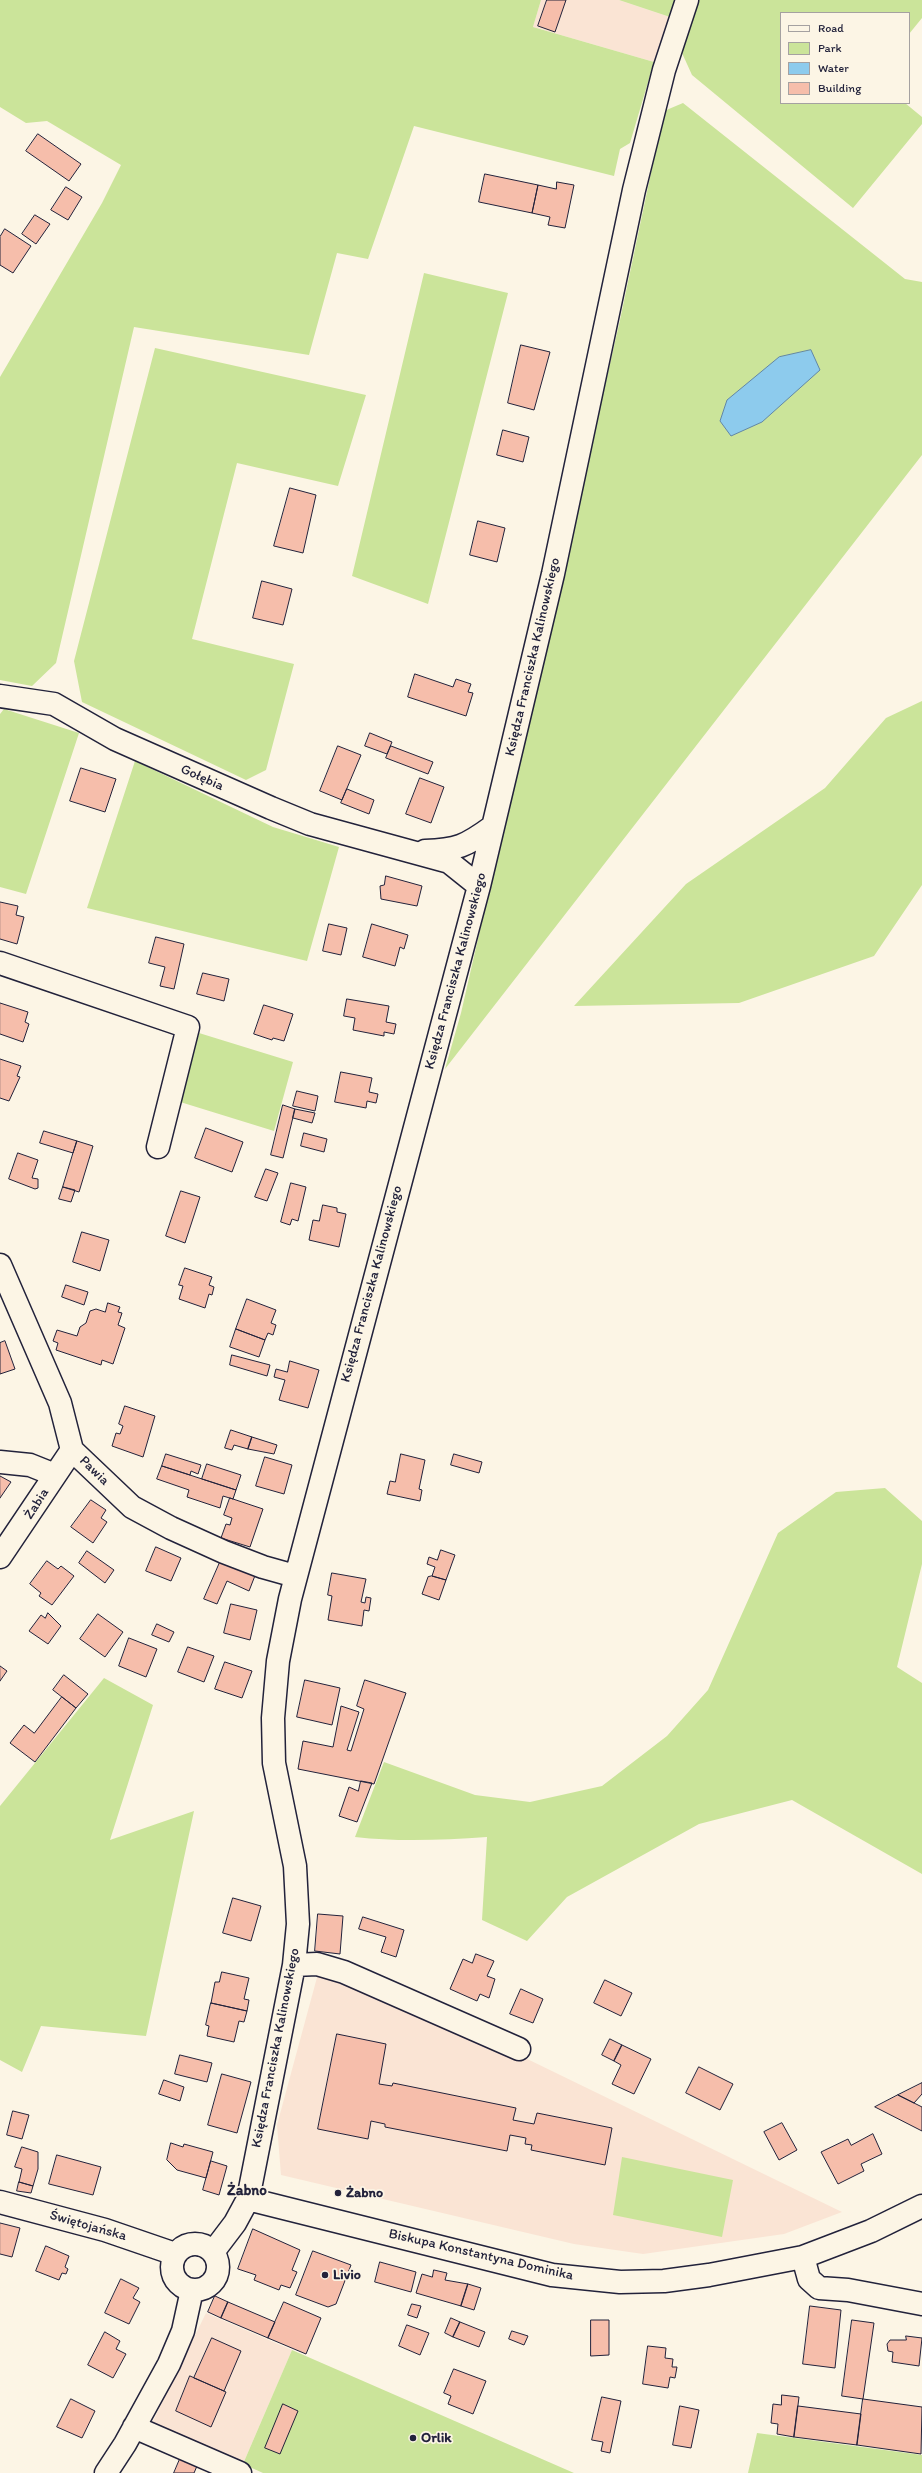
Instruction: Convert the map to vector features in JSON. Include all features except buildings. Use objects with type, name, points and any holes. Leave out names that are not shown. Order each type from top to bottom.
[{"type":"street","name":"Księdza Franciszka Kalinowskiego","points":[[213,2252],[235,2223],[248,2199],[294,1965],[298,1924],[295,1866],[274,1763],[273,1718],[278,1661],[295,1576],[479,886],[553,574],[634,190],[664,70],[687,0]]},
{"type":"street","name":"Gołębia","points":[[0,696],[54,704],[115,739],[310,824],[449,862],[479,886]]},
{"type":"street","name":"Gołębia","points":[[410,851],[451,850],[475,839],[492,827]]},
{"type":"street","points":[[0,963],[188,1026],[158,1147]]},
{"type":"street","name":"Pawia","points":[[0,1265],[57,1397],[72,1450],[132,1507],[171,1528],[224,1552],[263,1567],[295,1576]]},
{"type":"street","name":"Żabia","points":[[0,1557],[72,1450]]},
{"type":"street","points":[[0,1462],[30,1465],[55,1475]]},
{"type":"street","points":[[294,1965],[317,1964],[344,1972],[519,2049]]},
{"type":"street","name":"Biskupa Konstantyna Dominika","points":[[248,2199],[552,2275],[595,2281],[664,2281],[709,2275],[803,2257],[871,2231],[922,2206]]},
{"type":"street","name":"Świętojańska","points":[[0,2202],[105,2230],[175,2254]]},
{"type":"street","points":[[193,2243],[204,2245],[213,2252],[218,2264],[216,2278],[206,2288],[192,2290],[181,2286],[174,2277],[172,2265],[175,2254],[183,2247],[193,2243]]},
{"type":"street","points":[[803,2257],[808,2279],[820,2288],[848,2290],[922,2304]]},
{"type":"street","points":[[106,2473],[134,2427],[169,2364],[184,2331],[192,2290]]},
{"type":"street","points":[[134,2427],[240,2473]]},
{"type":"shaded area","points":[[541,0],[619,0],[670,17],[654,62],[533,27]]},
{"type":"shaded area","points":[[319,1970],[519,2055],[842,2212],[784,2234],[643,2254],[574,2244],[281,2175],[277,2125]]},
{"type":"shaded area","points":[[206,2313],[292,2350],[243,2464],[152,2423]]},
{"type":"green space","points":[[0,0],[541,0],[533,27],[654,62],[630,143],[620,149],[614,176],[414,126],[368,259],[337,253],[309,355],[134,327],[56,663],[32,686],[0,680],[0,377],[102,203],[121,165],[47,121],[26,123],[0,107]]},
{"type":"green space","points":[[619,0],[676,0],[670,17]]},
{"type":"green space","points":[[699,0],[922,0],[922,18],[910,33],[910,12],[780,12],[780,104],[906,104],[922,117],[922,124],[853,208],[692,75],[682,53]]},
{"type":"green space","points":[[683,103],[905,279],[922,282],[922,455],[445,1069],[461,1013],[620,320],[664,111]]},
{"type":"green space","points":[[424,273],[508,293],[428,604],[352,576]]},
{"type":"green space","points":[[155,348],[366,395],[338,486],[237,463],[192,639],[294,664],[266,770],[246,780],[82,702],[74,661]]},
{"type":"green space","points":[[922,701],[922,885],[874,956],[739,1003],[574,1006],[686,884],[825,788],[886,718]]},
{"type":"green space","points":[[4,709],[79,733],[26,894],[0,887],[0,714]]},
{"type":"green space","points":[[135,761],[273,827],[339,847],[307,961],[87,908]]},
{"type":"green space","points":[[199,1033],[293,1062],[274,1131],[177,1101]]},
{"type":"green space","points":[[885,1488],[922,1521],[922,1564],[897,1667],[922,1683],[922,1874],[792,1800],[699,1824],[567,1897],[527,1941],[482,1920],[487,1837],[388,1840],[355,1837],[384,1762],[475,1795],[530,1802],[602,1786],[667,1736],[708,1690],[778,1533],[836,1492]]},
{"type":"green space","points":[[104,1678],[153,1705],[110,1840],[194,1811],[146,2036],[41,2026],[22,2072],[0,2060],[0,1806]]},
{"type":"green space","points":[[622,2157],[733,2180],[722,2237],[613,2215]]},
{"type":"green space","points":[[292,2350],[574,2473],[263,2473],[243,2464]]},
{"type":"green space","points":[[757,2433],[922,2455],[922,2473],[748,2473]]},
{"type":"water","points":[[811,350],[820,370],[762,422],[731,436],[720,421],[727,400],[779,357]]},
{"type":"place","name":"Żabno","points":[[338,2193]]},
{"type":"place","name":"Livio","points":[[325,2275]]},
{"type":"place","name":"Orlik","points":[[413,2438]]},
{"type":"district","name":"Żabno","points":[[247,2191]]}]
